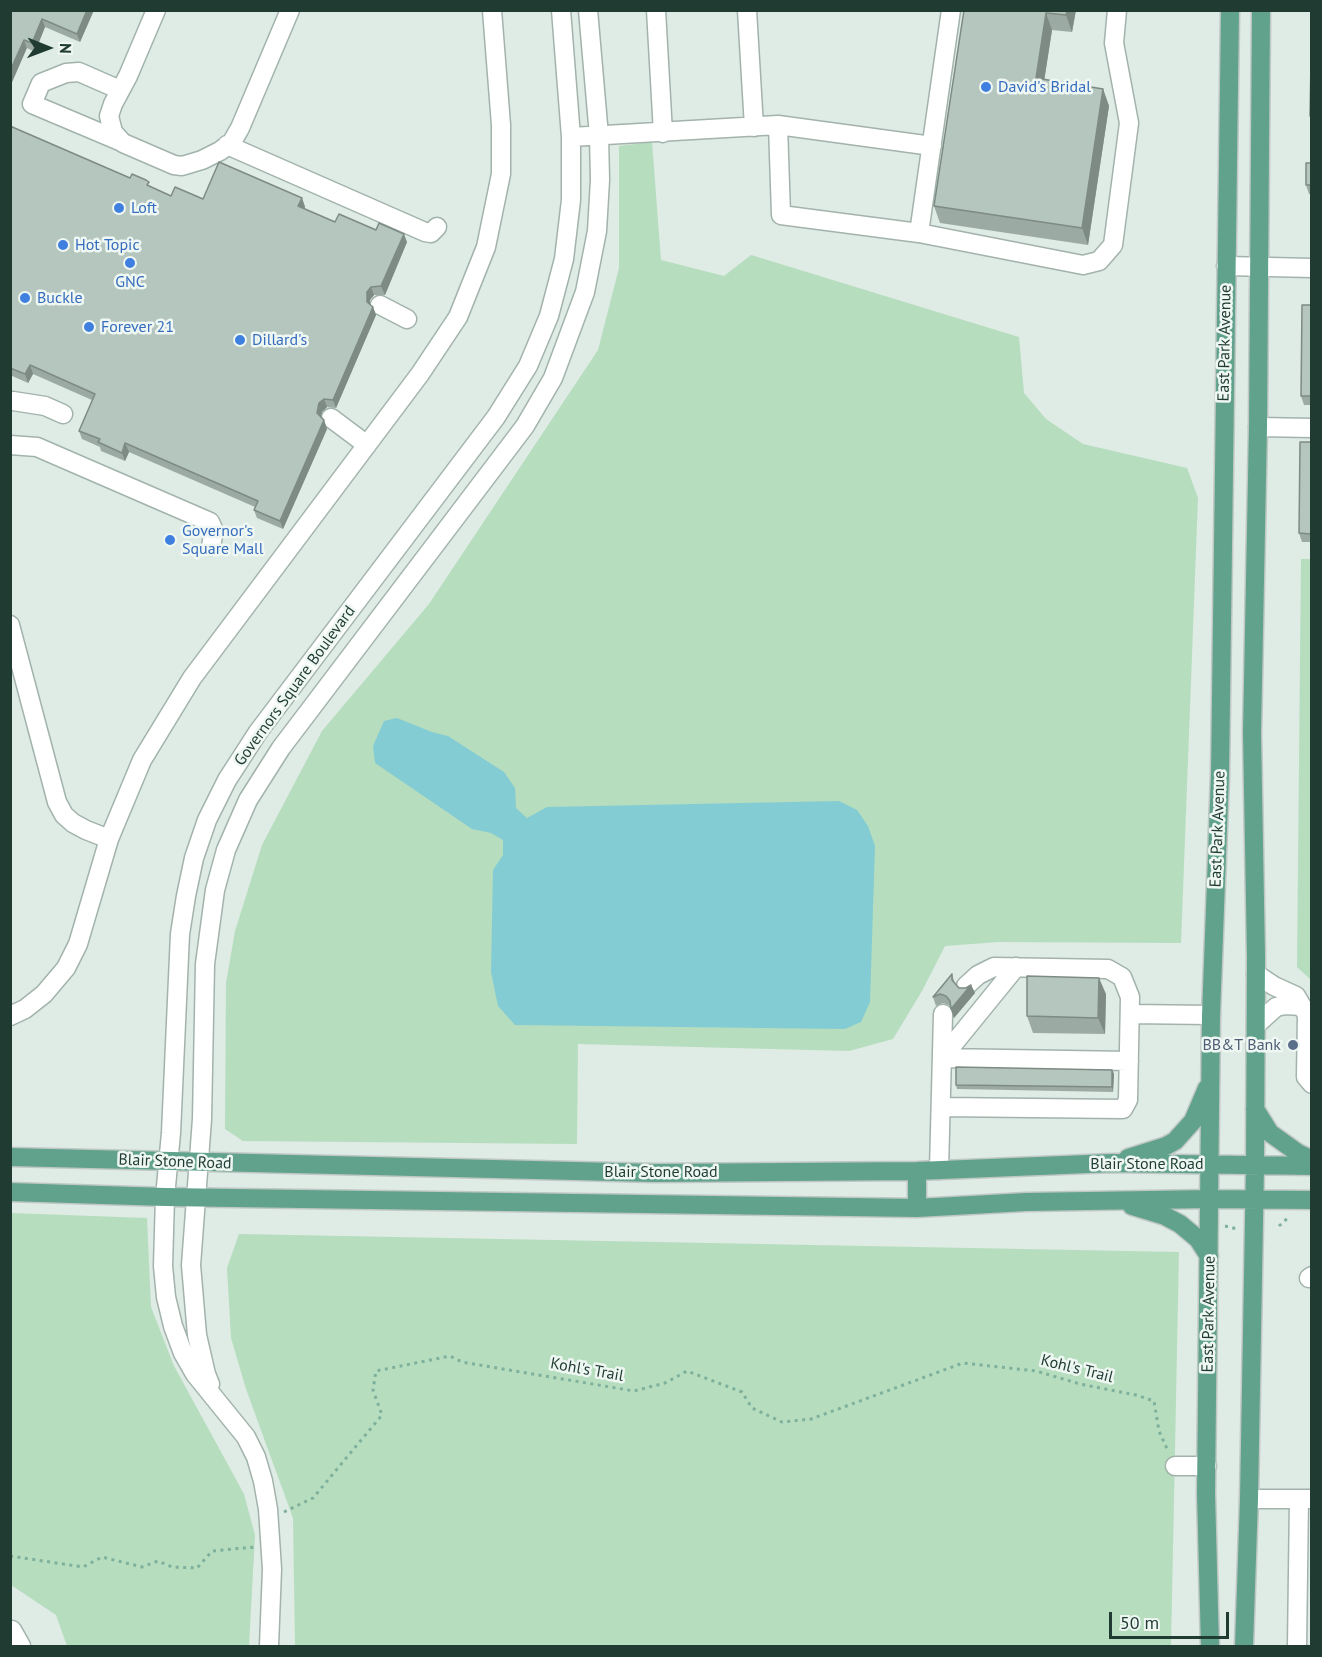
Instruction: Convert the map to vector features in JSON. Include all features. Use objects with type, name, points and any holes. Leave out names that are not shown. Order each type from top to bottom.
[{"type":"main road","name":"East Park Avenue","points":[[1210,1647],[1207,1466],[1211,1015],[1220,775],[1230,10]]},
{"type":"main road","name":"East Park Avenue","points":[[1244,1647],[1255,1165],[1256,975],[1252,733],[1258,427],[1261,10]]},
{"type":"main road","points":[[1110,1163],[1166,1146],[1175,1141],[1193,1121],[1211,1078]]},
{"type":"main road","points":[[1255,1109],[1270,1133],[1311,1160]]},
{"type":"main road","name":"Blair Stone Road","points":[[10,1157],[656,1173],[917,1171],[1110,1163],[1311,1166]]},
{"type":"main road","points":[[917,1171],[917,1208]]},
{"type":"main road","name":"Blair Stone Road","points":[[10,1192],[165,1197],[917,1208],[1026,1202],[1311,1200]]},
{"type":"main road","points":[[1113,1201],[1165,1216],[1180,1224],[1198,1239],[1209,1256]]},
{"type":"street","points":[[120,90],[79,72],[66,73],[41,84],[32,104],[174,165],[182,166],[202,160],[232,142],[290,10]]},
{"type":"street","points":[[10,1016],[25,1009],[44,994],[66,968],[78,944],[109,839],[142,760],[192,678],[420,374],[458,317],[486,247],[501,174],[501,125],[492,10]]},
{"type":"street","name":"Governors Square Boulevard","points":[[269,1647],[271,1538],[263,1481],[256,1457],[246,1437],[195,1374],[183,1353],[166,1297],[163,1266],[165,1197],[169,1161],[179,958],[186,896],[194,858],[207,820],[227,780],[258,732],[496,417],[528,366],[549,316],[564,259],[571,200],[571,137],[561,10]]},
{"type":"street","name":"Governors Square Boulevard","points":[[217,1400],[206,1374],[196,1324],[191,1265],[200,1163],[205,964],[215,890],[226,850],[248,800],[281,748],[525,426],[553,378],[585,292],[597,231],[600,180],[599,136],[588,10]]},
{"type":"street","points":[[656,10],[663,133]]},
{"type":"street","points":[[747,10],[754,127]]},
{"type":"street","points":[[919,233],[951,10]]},
{"type":"street","points":[[778,125],[781,214],[919,233],[1083,264],[1099,261],[1113,245],[1128,123],[1114,43],[1117,10]]},
{"type":"street","points":[[123,143],[113,132],[109,116],[153,13]]},
{"type":"street","points":[[571,137],[778,125],[932,146]]},
{"type":"street","points":[[228,145],[425,232],[431,233],[437,227]]},
{"type":"street","points":[[1226,266],[1311,268]]},
{"type":"street","points":[[380,305],[407,319]]},
{"type":"street","points":[[12,403],[45,406],[63,414]]},
{"type":"street","points":[[331,418],[367,445]]},
{"type":"street","points":[[1258,427],[1311,428]]},
{"type":"street","points":[[10,445],[37,447],[210,522],[214,531],[211,546]]},
{"type":"street","points":[[10,625],[57,802],[64,815],[73,823],[109,839]]},
{"type":"street","points":[[245,753],[267,770]]},
{"type":"street","points":[[941,1107],[1123,1109],[1128,1100],[1130,997],[1122,976],[1108,969],[994,967],[978,975],[966,986]]},
{"type":"street","points":[[942,1058],[1016,967]]},
{"type":"street","points":[[1256,975],[1296,996],[1307,1015],[1306,1077],[1311,1084]]},
{"type":"street","points":[[1256,1025],[1276,1007],[1302,1006]]},
{"type":"street","points":[[939,1170],[943,1014]]},
{"type":"street","points":[[1130,1014],[1211,1015]]},
{"type":"street","points":[[942,1058],[1129,1061]]},
{"type":"street","points":[[1175,1466],[1207,1466]]},
{"type":"street","points":[[1249,1499],[1305,1499],[1297,1647]]},
{"type":"path","points":[[1223,1225],[1237,1228]]},
{"type":"path","name":"Kohl's Trail","points":[[271,1538],[284,1511],[313,1498],[382,1415],[373,1390],[376,1371],[450,1356],[462,1362],[634,1390],[665,1383],[687,1371],[742,1392],[752,1408],[782,1422],[811,1419],[963,1363],[1036,1371],[1154,1401],[1159,1431],[1175,1466]]},
{"type":"path","points":[[10,1556],[83,1567],[102,1557],[142,1567],[158,1561],[172,1567],[197,1568],[212,1551],[261,1547],[271,1538]]},
{"type":"green space","points":[[652,142],[661,260],[724,276],[751,255],[1019,337],[1024,393],[1046,419],[1083,444],[1187,468],[1198,498],[1181,943],[998,942],[945,946],[922,991],[893,1039],[849,1051],[578,1044],[577,1144],[243,1141],[225,1129],[226,983],[235,931],[262,845],[322,731],[429,604],[598,350],[619,268],[619,146]]},
{"type":"green space","points":[[1301,559],[1312,559],[1311,980],[1297,967]]},
{"type":"green space","points":[[11,1213],[147,1218],[151,1307],[174,1366],[244,1494],[255,1535],[249,1646],[67,1646],[56,1615],[11,1585]]},
{"type":"green space","points":[[239,1234],[1179,1252],[1171,1646],[295,1646],[293,1518],[246,1389],[231,1338],[227,1268]]},
{"type":"water","points":[[397,718],[448,736],[504,772],[515,788],[516,808],[527,818],[547,807],[839,801],[857,810],[868,826],[875,846],[870,1002],[861,1022],[845,1029],[515,1025],[498,1006],[491,972],[493,870],[503,855],[503,840],[491,833],[472,829],[375,763],[373,746],[384,721]]},
{"type":"building","points":[[10,10],[87,10],[77,34],[42,19],[32,43],[24,40],[10,71]]},
{"type":"building","points":[[964,10],[1067,10],[1066,15],[1046,13],[1036,78],[1103,89],[1082,228],[934,206]]},
{"type":"building","points":[[1311,61],[1311,116],[1310,116]]},
{"type":"building","points":[[10,126],[130,178],[132,174],[146,180],[149,182],[147,185],[171,196],[175,187],[203,199],[219,162],[302,198],[298,206],[335,222],[339,214],[376,230],[379,223],[404,234],[381,286],[371,287],[367,292],[367,302],[373,307],[333,400],[324,399],[319,403],[317,413],[324,420],[280,521],[254,510],[258,501],[125,443],[122,453],[98,442],[100,439],[79,431],[95,394],[30,365],[25,374],[10,368]]},
{"type":"building","points":[[1306,163],[1311,163],[1311,185],[1306,185]]},
{"type":"building","points":[[1302,305],[1311,305],[1311,396],[1301,396]]},
{"type":"building","points":[[1300,442],[1311,442],[1311,534],[1299,533]]},
{"type":"building","points":[[952,974],[952,980],[959,988],[971,985],[951,1009],[950,1001],[946,996],[940,994],[933,997]]},
{"type":"building","points":[[1027,976],[1099,978],[1098,1018],[1027,1016]]},
{"type":"building","points":[[956,1067],[1112,1070],[1112,1087],[956,1085]]},
{"type":"place","name":"David's Bridal","points":[[986,87]]},
{"type":"place","name":"Loft","points":[[119,208]]},
{"type":"place","name":"Hot Topic","points":[[63,245]]},
{"type":"place","name":"GNC","points":[[130,263]]},
{"type":"place","name":"Buckle","points":[[25,298]]},
{"type":"place","name":"Forever 21","points":[[89,327]]},
{"type":"place","name":"Dillard's","points":[[240,340]]},
{"type":"place","name":"Governor's Square Mall","points":[[170,540]]},
{"type":"place","name":"BB&T Bank","points":[[1293,1045]]}]
